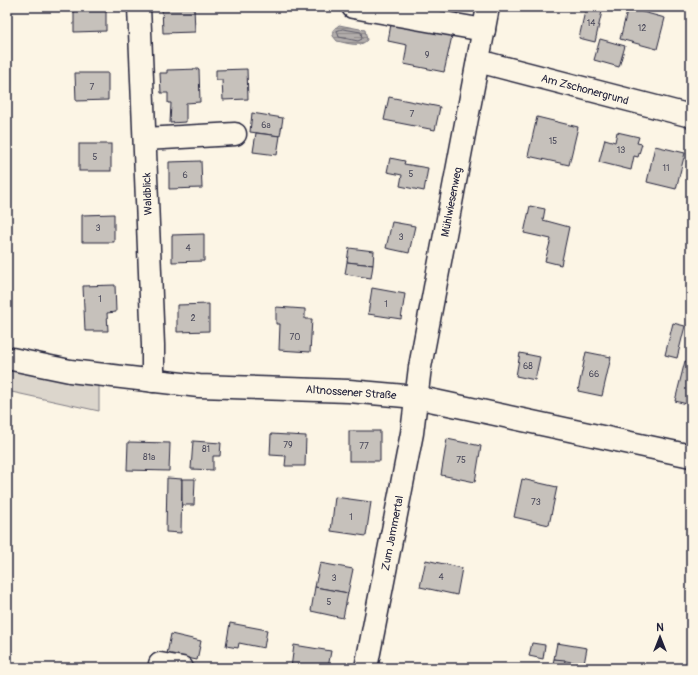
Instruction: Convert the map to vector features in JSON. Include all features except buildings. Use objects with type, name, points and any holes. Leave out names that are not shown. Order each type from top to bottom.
[{"type":"street","name":"Waldblick","points":[[139,7],[154,361],[152,381]]},
{"type":"street","points":[[353,7],[484,30]]},
{"type":"street","name":"Mühlwiesenweg","points":[[416,397],[420,367],[488,7]]},
{"type":"street","name":"Am Zschonergrund","points":[[478,60],[691,116]]},
{"type":"street","points":[[145,139],[235,134]]},
{"type":"street","name":"Altnossener Straße","points":[[7,358],[70,371],[199,386],[349,391],[416,397],[691,456]]},
{"type":"street","name":"Zum Jammertal","points":[[366,668],[410,440],[416,397]]},
{"type":"street","points":[[160,664],[182,668]]},
{"type":"shaded area","points":[[7,368],[99,385],[99,411],[7,391]]},
{"type":"water","points":[[339,25],[365,30],[367,40],[361,44],[349,44],[337,41],[333,36],[333,30]]}]
